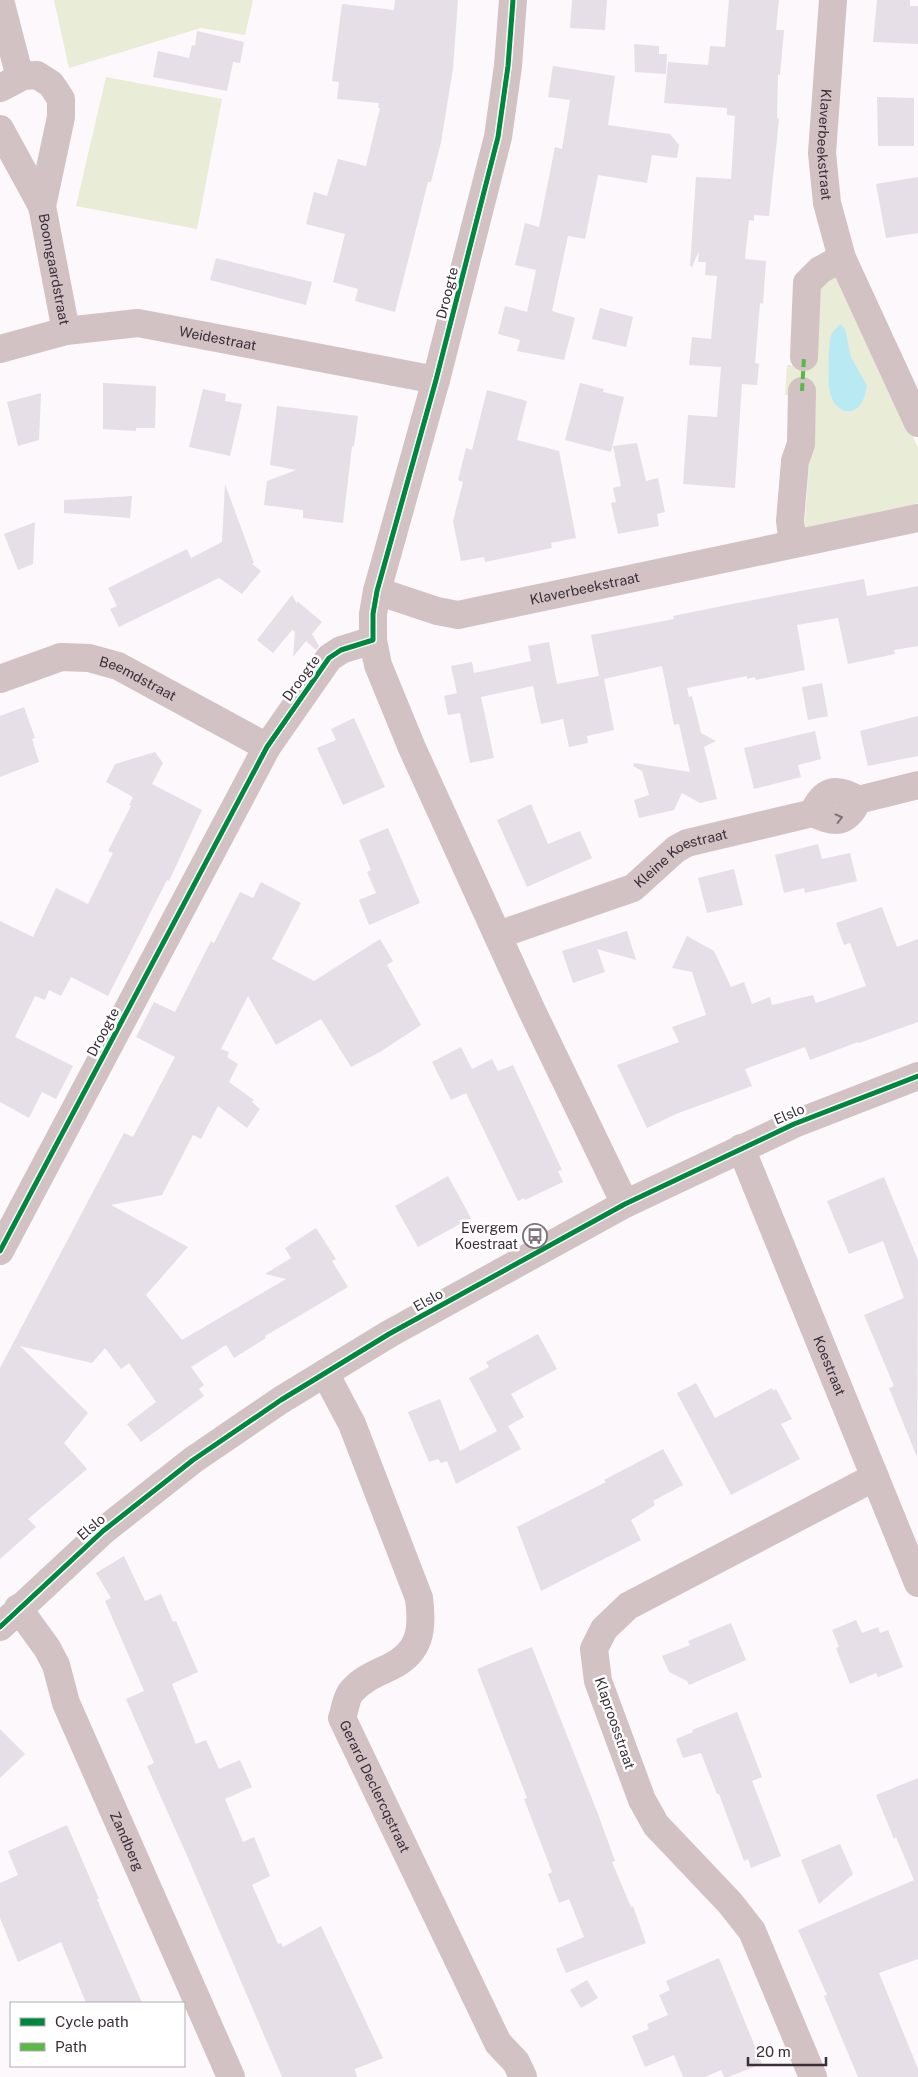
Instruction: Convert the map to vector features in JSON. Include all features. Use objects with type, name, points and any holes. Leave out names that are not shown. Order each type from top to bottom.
[{"type":"street","points":[[0,0],[17,66],[12,82]]},
{"type":"street","points":[[12,82],[30,63],[30,43],[19,0]]},
{"type":"street","name":"Droogte","points":[[0,1251],[267,747],[329,658],[341,650],[373,640],[373,614],[377,591],[436,380],[498,137],[508,66],[513,0]]},
{"type":"street","name":"Klaverbeekstraat","points":[[833,0],[822,153],[827,203],[842,258],[918,423]]},
{"type":"street","name":"Boomgaardstraat","points":[[12,82],[36,75],[51,84],[61,99],[61,117],[42,206]]},
{"type":"street","name":"Boomgaardstraat","points":[[0,129],[42,206],[66,331]]},
{"type":"street","points":[[804,357],[807,283],[820,270],[842,258]]},
{"type":"street","name":"Weidestraat","points":[[0,349],[66,331],[138,323],[436,380]]},
{"type":"street","points":[[793,544],[790,521],[795,461],[800,444],[802,391]]},
{"type":"street","name":"Klaverbeekstraat","points":[[377,591],[437,611],[458,615],[918,518]]},
{"type":"street","points":[[373,640],[378,664],[412,748],[625,1204]]},
{"type":"street","name":"Beemdstraat","points":[[0,679],[62,657],[89,658],[118,666],[267,747]]},
{"type":"street","name":"Kleine Koestraat","points":[[498,935],[633,888],[676,849],[687,843],[813,813],[819,800],[827,793],[847,792],[858,800],[918,785]]},
{"type":"street","name":"Elslo","points":[[9,1618],[103,1531],[193,1460],[281,1400],[389,1334],[625,1204],[794,1124],[918,1076]]},
{"type":"street","name":"Koestraat","points":[[741,1148],[918,1583]]},
{"type":"street","name":"Gerard Declercqstraat","points":[[325,1373],[352,1424],[419,1598],[421,1620],[420,1634],[413,1649],[405,1658],[367,1677],[350,1693],[342,1718],[498,2043],[516,2062],[523,2077]]},
{"type":"street","name":"Klaproosstraat","points":[[813,2077],[752,1931],[730,1903],[656,1825],[642,1800],[598,1681],[594,1649],[604,1629],[628,1606],[875,1477]]},
{"type":"street","name":"Zandberg","points":[[9,1618],[47,1648],[56,1665],[66,1703],[231,2077]]},
{"type":"green space","points":[[54,0],[253,0],[245,35],[201,28],[69,68]]},
{"type":"green space","points":[[106,77],[222,99],[197,229],[76,206]]},
{"type":"green space","points":[[825,272],[844,280],[918,448],[918,503],[908,509],[804,532],[815,384],[795,383],[794,395],[785,395],[787,365],[809,366],[814,291]]},
{"type":"water","points":[[840,324],[845,329],[851,357],[867,386],[861,403],[852,411],[843,410],[836,405],[833,401],[829,384],[831,338],[832,333]]},
{"type":"building","points":[[395,0],[458,0],[453,69],[441,142],[431,182],[428,182],[395,312],[355,301],[358,289],[333,282],[345,234],[306,224],[314,192],[327,196],[338,159],[366,166],[380,108],[378,108],[379,103],[337,99],[339,82],[332,81],[342,4],[394,10]]},
{"type":"building","points":[[572,0],[607,0],[605,30],[570,28]]},
{"type":"building","points":[[729,0],[779,0],[776,30],[784,30],[780,75],[778,75],[777,118],[779,119],[769,216],[754,215],[754,221],[749,220],[745,259],[766,261],[763,304],[760,303],[755,363],[759,364],[757,385],[742,384],[735,488],[683,484],[688,415],[717,417],[721,367],[689,365],[692,337],[711,339],[717,276],[705,275],[706,262],[698,262],[699,251],[692,267],[690,266],[696,177],[731,179],[735,116],[727,115],[727,108],[664,103],[668,62],[708,65],[710,46],[725,47]]},
{"type":"building","points":[[877,0],[910,0],[910,6],[918,6],[918,44],[873,42]]},
{"type":"building","points":[[197,31],[244,42],[240,63],[233,62],[227,91],[153,77],[158,51],[189,58],[192,45],[195,46]]},
{"type":"building","points":[[634,44],[659,46],[659,54],[667,54],[666,74],[635,72]]},
{"type":"building","points":[[553,66],[615,76],[608,125],[670,134],[679,145],[677,158],[652,155],[647,183],[598,175],[585,239],[568,236],[552,311],[575,318],[564,360],[517,351],[520,340],[498,334],[505,306],[527,312],[536,270],[515,265],[525,223],[539,227],[555,147],[562,149],[570,100],[548,97]]},
{"type":"building","points":[[877,97],[914,98],[914,146],[878,146]]},
{"type":"building","points":[[918,177],[918,233],[886,238],[876,184]]},
{"type":"building","points":[[216,258],[312,282],[306,305],[210,280]]},
{"type":"building","points":[[600,308],[633,317],[626,347],[592,339]]},
{"type":"building","points":[[103,383],[156,386],[155,428],[136,428],[136,431],[103,429]]},
{"type":"building","points":[[580,383],[604,389],[603,392],[624,397],[611,452],[565,440]]},
{"type":"building","points":[[203,389],[226,394],[225,401],[242,404],[230,456],[189,447]]},
{"type":"building","points":[[487,390],[527,401],[517,440],[559,451],[576,538],[551,543],[552,548],[485,562],[484,557],[461,561],[453,521],[463,482],[458,480],[466,448],[472,450]]},
{"type":"building","points":[[41,393],[39,440],[18,446],[7,402]]},
{"type":"building","points":[[277,406],[358,416],[354,447],[352,446],[343,523],[303,518],[303,510],[264,505],[267,481],[296,470],[270,465]]},
{"type":"building","points":[[637,443],[646,481],[658,478],[665,512],[657,514],[659,526],[618,534],[611,503],[616,502],[613,488],[621,486],[613,446]]},
{"type":"building","points":[[225,484],[254,563],[252,564],[261,571],[242,594],[219,578],[119,627],[110,609],[117,606],[108,588],[187,549],[191,558],[222,542]]},
{"type":"building","points":[[132,496],[130,518],[64,513],[64,500]]},
{"type":"building","points":[[35,522],[33,564],[18,570],[4,534]]},
{"type":"building","points":[[864,579],[867,596],[918,586],[918,646],[894,650],[895,654],[848,664],[838,618],[797,625],[805,670],[756,680],[755,677],[747,679],[747,676],[687,688],[689,697],[692,696],[701,733],[716,741],[704,747],[717,799],[700,803],[682,793],[674,810],[639,818],[634,800],[649,795],[642,771],[633,766],[634,763],[690,772],[679,724],[674,725],[662,666],[604,679],[614,730],[587,736],[588,743],[569,747],[563,719],[541,724],[533,686],[481,697],[494,758],[470,763],[460,713],[448,715],[444,696],[457,693],[451,666],[472,662],[474,673],[531,661],[528,646],[549,642],[557,684],[599,676],[591,635],[674,619],[673,616]]},
{"type":"building","points":[[292,595],[297,604],[297,601],[322,622],[312,634],[319,646],[316,650],[306,641],[293,657],[295,632],[292,630],[273,653],[257,640]]},
{"type":"building","points":[[822,683],[828,716],[808,720],[802,687]]},
{"type":"building","points":[[24,707],[35,738],[32,739],[39,762],[0,777],[0,716]]},
{"type":"building","points":[[918,716],[918,756],[868,766],[860,731]]},
{"type":"building","points":[[354,718],[385,787],[343,805],[317,748],[336,740],[331,729]]},
{"type":"building","points":[[815,731],[821,759],[798,765],[801,777],[754,789],[744,748]]},
{"type":"building","points":[[155,752],[163,763],[152,784],[202,810],[169,881],[167,880],[108,996],[71,977],[61,996],[49,990],[45,1000],[35,996],[15,1037],[73,1066],[56,1099],[42,1092],[29,1118],[0,1102],[0,921],[33,937],[56,888],[88,904],[113,853],[108,851],[131,806],[129,805],[133,797],[106,782],[115,764]]},
{"type":"building","points":[[531,804],[548,844],[580,831],[592,858],[527,887],[497,820]]},
{"type":"building","points":[[388,828],[420,903],[369,925],[359,900],[376,893],[367,872],[371,870],[359,840]]},
{"type":"building","points":[[818,844],[822,859],[850,853],[857,881],[805,893],[804,888],[784,893],[775,855]]},
{"type":"building","points":[[734,869],[743,905],[707,913],[698,878]]},
{"type":"building","points":[[261,882],[301,903],[272,959],[314,981],[380,939],[393,961],[387,965],[421,1025],[380,1052],[351,1067],[321,1019],[276,1045],[248,996],[221,1049],[229,1052],[227,1057],[238,1064],[229,1082],[254,1100],[252,1102],[260,1109],[247,1128],[218,1106],[201,1139],[193,1135],[162,1195],[111,1205],[188,1247],[146,1295],[182,1340],[286,1279],[265,1274],[291,1258],[285,1248],[316,1228],[336,1259],[332,1261],[348,1287],[265,1336],[266,1338],[234,1358],[226,1345],[191,1367],[204,1385],[199,1389],[204,1396],[141,1442],[127,1424],[156,1402],[129,1363],[121,1369],[105,1348],[92,1363],[20,1346],[88,1413],[64,1443],[87,1469],[28,1519],[36,1527],[0,1559],[0,1368],[124,1133],[133,1137],[175,1057],[136,1037],[154,1002],[175,1012],[211,941],[214,943],[240,892],[253,898]]},
{"type":"building","points":[[882,907],[897,947],[918,939],[918,1022],[810,1060],[805,1047],[745,1069],[752,1086],[676,1114],[647,1128],[617,1065],[679,1042],[672,1027],[706,1015],[692,972],[672,968],[687,936],[714,951],[731,987],[744,982],[752,1004],[770,997],[772,1005],[813,995],[816,1003],[866,986],[850,943],[844,945],[836,923]]},
{"type":"building","points":[[627,931],[636,960],[597,949],[605,972],[573,983],[562,951]]},
{"type":"building","points":[[461,1047],[472,1069],[492,1059],[498,1071],[513,1065],[562,1170],[558,1171],[563,1182],[525,1200],[524,1198],[518,1201],[466,1093],[451,1100],[432,1062]]},
{"type":"building","points":[[448,1176],[471,1218],[418,1247],[395,1206]]},
{"type":"building","points":[[884,1177],[918,1260],[917,1457],[889,1388],[894,1386],[864,1315],[904,1298],[883,1241],[849,1254],[827,1201]]},
{"type":"building","points":[[538,1334],[557,1369],[511,1394],[524,1417],[508,1426],[521,1449],[456,1484],[447,1461],[441,1463],[438,1459],[429,1462],[408,1412],[440,1399],[460,1451],[497,1431],[469,1378],[489,1367],[486,1362]]},
{"type":"building","points":[[696,1383],[715,1418],[772,1388],[773,1391],[776,1389],[792,1419],[781,1424],[800,1459],[731,1495],[677,1393]]},
{"type":"building","points":[[663,1449],[683,1485],[653,1501],[655,1505],[631,1520],[641,1540],[541,1591],[517,1527],[606,1482],[604,1480]]},
{"type":"building","points":[[124,1556],[145,1601],[161,1594],[173,1622],[176,1621],[198,1672],[172,1684],[196,1744],[206,1740],[219,1769],[240,1760],[252,1787],[225,1799],[243,1842],[254,1837],[270,1876],[252,1885],[278,1944],[281,1943],[283,1947],[321,1926],[383,2058],[355,2069],[357,2077],[282,2077],[147,1766],[154,1763],[126,1699],[144,1691],[105,1601],[111,1598],[96,1573]]},
{"type":"building","points":[[856,1620],[862,1633],[878,1627],[880,1633],[888,1630],[903,1667],[878,1677],[876,1673],[850,1684],[836,1648],[839,1647],[832,1630]]},
{"type":"building","points":[[731,1623],[746,1660],[689,1685],[687,1681],[669,1672],[662,1656],[690,1645],[688,1641]]},
{"type":"building","points":[[532,1647],[598,1814],[615,1861],[612,1862],[631,1907],[633,1906],[646,1943],[566,1973],[556,1949],[584,1937],[569,1899],[559,1903],[548,1874],[552,1872],[524,1799],[527,1798],[477,1669]]},
{"type":"building","points":[[737,1712],[762,1777],[752,1781],[781,1856],[751,1868],[748,1859],[744,1861],[719,1794],[717,1794],[701,1753],[683,1758],[676,1739],[693,1732],[692,1730]]},
{"type":"building","points":[[0,1729],[25,1754],[0,1778]]},
{"type":"building","points":[[918,1778],[918,1959],[879,1973],[918,2069],[918,2077],[858,2077],[824,1996],[827,1995],[798,1930],[914,1880],[896,1837],[894,1839],[876,1795]]},
{"type":"building","points":[[67,1825],[142,2002],[86,2002],[61,1942],[18,1962],[0,1918],[0,1883],[18,1875],[8,1851]]},
{"type":"building","points":[[840,1844],[853,1874],[819,1904],[801,1860]]},
{"type":"building","points":[[719,1958],[762,2064],[728,2077],[724,2077],[721,2070],[705,2077],[683,2077],[674,2055],[645,2067],[632,2036],[649,2029],[647,2024],[668,2015],[659,1995],[670,1990],[666,1981]]},
{"type":"building","points":[[587,1980],[598,1998],[581,2008],[570,1990]]},
{"type":"marked path","points":[[802,391],[804,357]]},
{"type":"cycle path","points":[[0,1251],[267,747],[329,658],[341,650],[373,640],[373,614],[377,591],[436,380],[498,137],[508,66],[513,0]]},
{"type":"cycle path","points":[[0,1627],[103,1531],[193,1460],[281,1400],[389,1334],[625,1204],[794,1124],[918,1076]]},
{"type":"place","name":"Evergem Koestraat","points":[[535,1236]]}]
